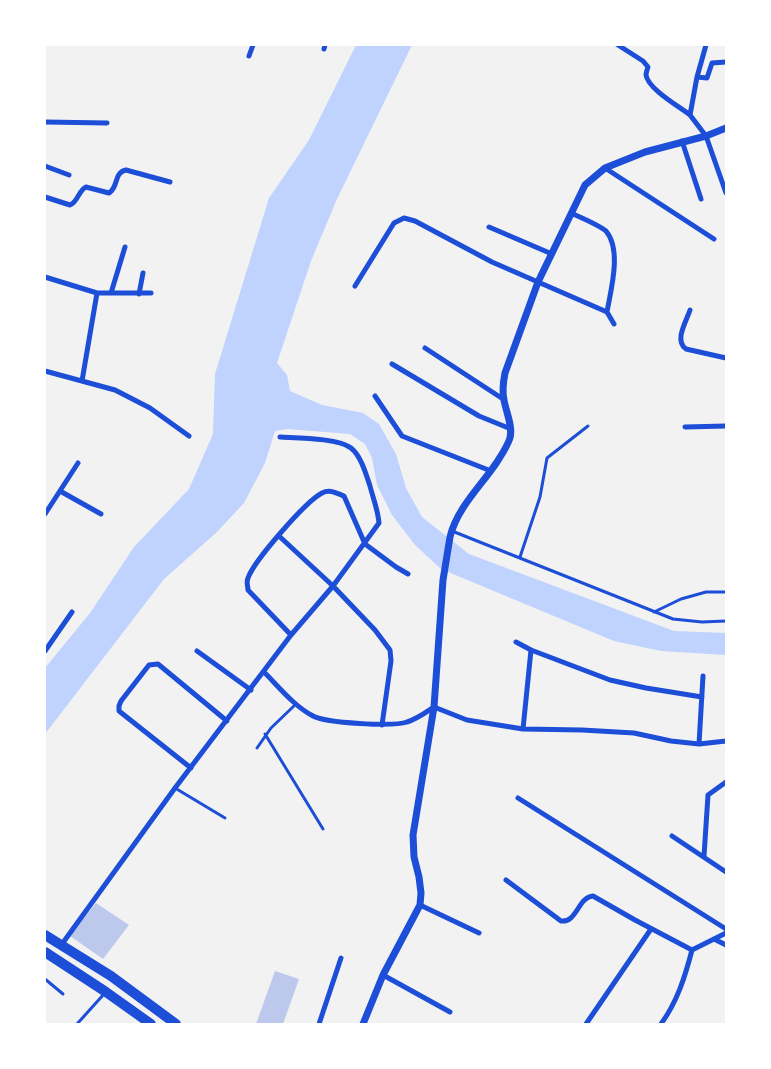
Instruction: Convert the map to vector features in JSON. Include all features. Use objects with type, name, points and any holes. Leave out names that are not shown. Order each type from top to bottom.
[{"type":"highway","points":[[45,935],[111,976],[176,1024]]},
{"type":"highway","points":[[45,952],[106,992],[148,1023]]},
{"type":"street","points":[[249,56],[253,45]]},
{"type":"street","points":[[618,45],[643,61],[648,67],[646,76],[650,83],[662,95],[690,114],[706,136],[726,193]]},
{"type":"street","points":[[690,114],[697,77],[706,45]]},
{"type":"street","points":[[697,77],[707,78],[712,63],[726,62]]},
{"type":"street","points":[[45,122],[107,123]]},
{"type":"street","points":[[363,1024],[383,975],[420,905],[420,877],[414,857],[414,835],[434,707],[443,580],[451,534],[467,502],[506,448],[510,437],[511,429],[503,399],[504,373],[538,282],[585,185],[605,168],[646,152],[706,136],[726,128]]},
{"type":"street","points":[[682,142],[701,199]]},
{"type":"street","points":[[45,166],[68,174]]},
{"type":"street","points":[[605,168],[714,239]]},
{"type":"street","points":[[45,198],[70,205],[82,189],[86,187],[110,193],[114,190],[117,175],[126,170],[170,182]]},
{"type":"street","points":[[571,213],[605,231],[614,246],[615,260],[607,312]]},
{"type":"street","points":[[355,286],[394,223],[404,218],[415,221],[492,262],[607,312],[614,324]]},
{"type":"street","points":[[489,227],[552,254]]},
{"type":"street","points":[[112,293],[125,248]]},
{"type":"street","points":[[139,294],[143,273]]},
{"type":"street","points":[[45,277],[97,293],[151,293]]},
{"type":"street","points":[[82,381],[97,293]]},
{"type":"street","points":[[690,310],[680,341],[681,346],[686,350],[726,358]]},
{"type":"street","points":[[425,348],[503,399]]},
{"type":"street","points":[[392,364],[478,416],[511,429]]},
{"type":"street","points":[[45,371],[115,390],[150,408],[189,436]]},
{"type":"street","points":[[375,396],[402,436],[491,470]]},
{"type":"street","points":[[685,427],[726,426]]},
{"type":"street","points":[[62,944],[175,788],[291,635],[333,586],[379,523],[361,462],[352,448],[340,442],[311,438],[280,437]]},
{"type":"street","points":[[45,514],[78,463]]},
{"type":"street","points":[[60,491],[101,514]]},
{"type":"street","points":[[291,635],[248,590],[246,581],[258,562],[279,536],[310,502],[322,493],[332,491],[344,496],[365,544],[396,568],[408,574]]},
{"type":"street","points":[[279,536],[333,586],[375,630],[390,650],[391,661],[382,724]]},
{"type":"street","points":[[45,651],[72,612]]},
{"type":"street","points":[[516,642],[531,650],[610,680],[702,697]]},
{"type":"street","points":[[523,729],[531,650]]},
{"type":"street","points":[[197,651],[251,690]]},
{"type":"street","points":[[191,768],[119,711],[118,706],[121,701],[148,665],[158,664],[227,721]]},
{"type":"street","points":[[264,672],[296,704],[313,716],[321,718],[382,724],[406,723],[420,717],[434,707]]},
{"type":"street","points":[[699,744],[703,676]]},
{"type":"street","points":[[434,707],[467,720],[523,729],[634,733],[671,741],[699,744],[726,741]]},
{"type":"street","points":[[704,856],[706,802],[708,795],[726,782]]},
{"type":"street","points":[[518,798],[726,931],[692,950],[685,978],[669,1012],[661,1024]]},
{"type":"street","points":[[672,836],[726,872]]},
{"type":"street","points":[[506,880],[560,921],[570,919],[584,899],[588,896],[593,896],[692,950]]},
{"type":"street","points":[[420,905],[479,933]]},
{"type":"street","points":[[586,1024],[651,929]]},
{"type":"street","points":[[714,939],[726,945]]},
{"type":"street","points":[[319,1024],[341,958]]},
{"type":"street","points":[[383,975],[450,1012]]},
{"type":"lane","points":[[520,557],[540,498],[547,458],[588,426]]},
{"type":"lane","points":[[451,534],[520,557],[673,619],[702,622],[726,621]]},
{"type":"lane","points":[[654,612],[681,599],[706,592],[726,592]]},
{"type":"lane","points":[[257,748],[266,734],[296,704]]},
{"type":"lane","points":[[266,734],[323,829]]},
{"type":"lane","points":[[175,788],[225,818]]},
{"type":"lane","points":[[45,979],[64,994]]},
{"type":"lane","points":[[77,1024],[106,992]]},
{"type":"water","points":[[356,45],[412,45],[337,199],[311,261],[277,363],[287,375],[290,391],[322,405],[363,413],[379,424],[396,454],[406,488],[422,517],[469,554],[674,631],[726,633],[726,655],[661,651],[614,641],[441,569],[415,545],[392,515],[377,485],[372,458],[365,444],[350,434],[287,429],[275,431],[265,463],[244,503],[217,532],[164,579],[45,734],[45,668],[90,613],[134,547],[189,489],[213,434],[215,374],[269,198],[309,140]]},
{"type":"building","points":[[96,903],[129,925],[103,959],[70,936]]},
{"type":"building","points":[[275,971],[299,979],[283,1024],[256,1024]]}]
